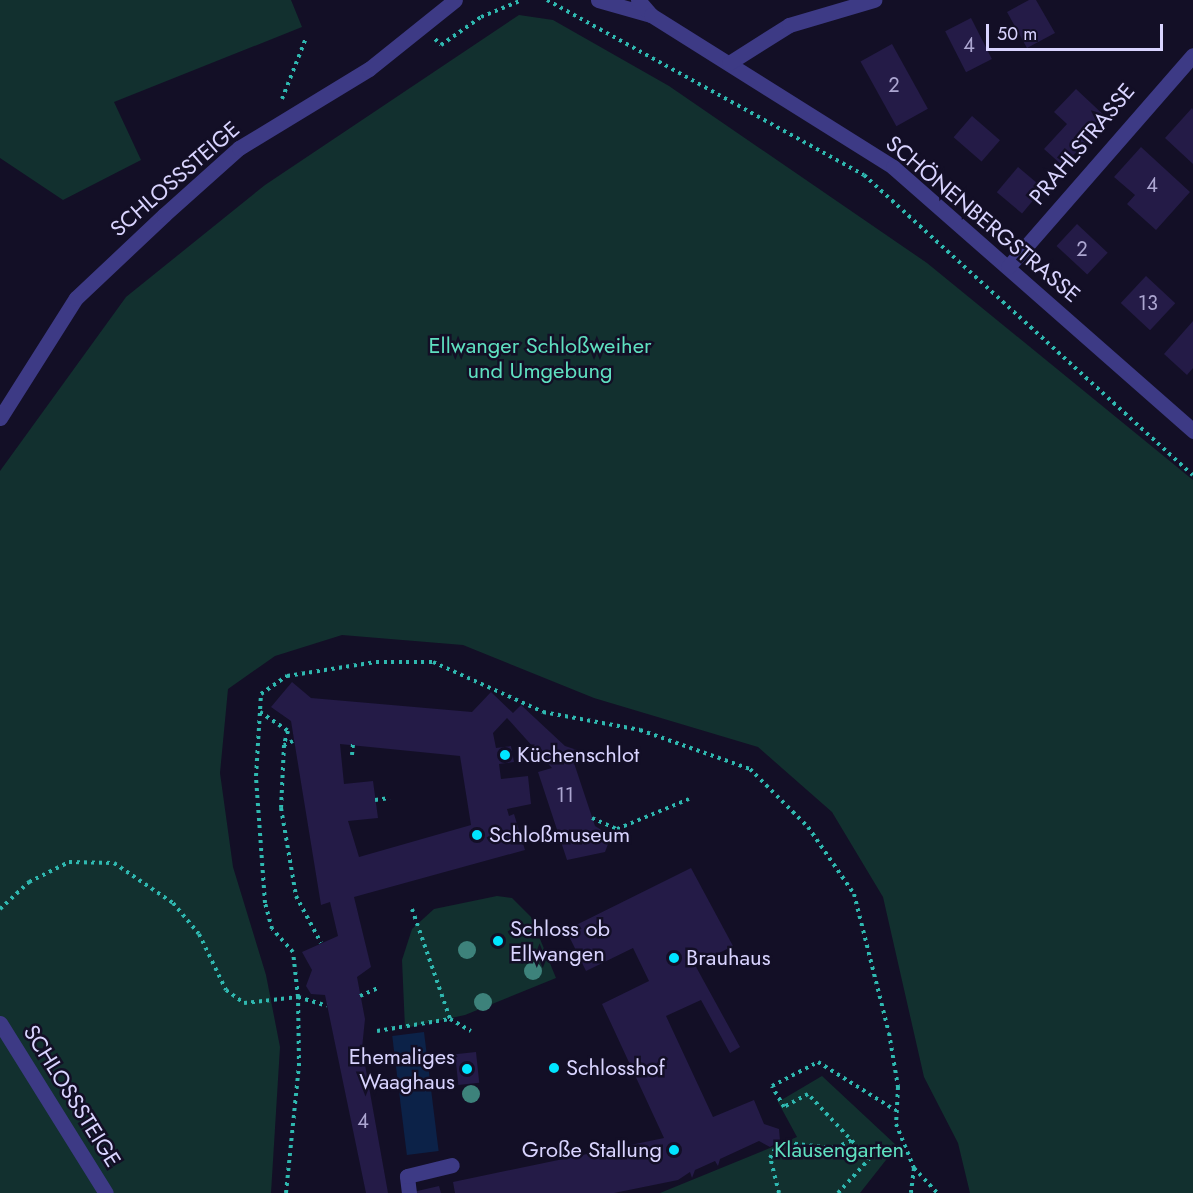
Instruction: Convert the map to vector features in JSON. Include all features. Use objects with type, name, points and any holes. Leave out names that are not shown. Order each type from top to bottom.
[{"type":"street","name":"SCHLOSSSTEIGE","points":[[0,418],[76,298],[239,148],[369,69],[455,0]]},
{"type":"street","points":[[598,0],[651,15]]},
{"type":"street","points":[[638,0],[651,15]]},
{"type":"street","points":[[729,63],[789,25],[874,0]]},
{"type":"street","name":"SCHÖNENBERGSTRASSE","points":[[651,15],[893,167],[1193,431]]},
{"type":"street","name":"PRAHLSTRASSE","points":[[1008,267],[1193,55]]},
{"type":"street","name":"SCHLOSSSTEIGE","points":[[0,1023],[106,1193]]},
{"type":"street","points":[[409,1193],[407,1176],[452,1165]]},
{"type":"path","points":[[422,27],[441,45],[481,17],[522,0]]},
{"type":"path","points":[[547,0],[864,175],[1193,475]]},
{"type":"path","points":[[271,128],[306,38]]},
{"type":"path","points":[[286,1193],[299,1066],[298,997],[292,952],[272,929],[265,903],[256,776],[261,694],[287,676],[358,664],[433,662],[543,712],[640,730],[750,769],[808,826],[854,894],[889,1033],[898,1087],[895,1110],[914,1168],[937,1193]]},
{"type":"path","points":[[260,712],[288,731],[284,745],[281,808],[296,896],[321,943]]},
{"type":"path","points":[[284,745],[293,741]]},
{"type":"path","points":[[352,755],[353,744]]},
{"type":"path","points":[[375,800],[390,798]]},
{"type":"path","points":[[592,818],[617,829],[689,799]]},
{"type":"path","points":[[0,909],[29,882],[69,862],[114,863],[173,903],[199,934],[226,990],[244,1003],[298,997],[327,1006]]},
{"type":"path","points":[[412,909],[450,1019]]},
{"type":"path","points":[[556,959],[576,950]]},
{"type":"path","points":[[360,996],[378,988]]},
{"type":"path","points":[[377,1031],[450,1019],[471,1030]]},
{"type":"path","points":[[838,1193],[869,1159],[808,1094],[784,1107],[772,1086],[818,1062],[895,1110]]},
{"type":"path","points":[[779,1193],[770,1158],[775,1149],[787,1143],[835,1148],[852,1140]]},
{"type":"path","points":[[911,1193],[914,1168]]},
{"type":"green space","points":[[0,0],[291,0],[302,27],[114,102],[141,160],[63,200],[0,158]]},
{"type":"green space","name":"Ellwanger Schloßweiher und Umgebung","points":[[519,15],[553,20],[669,86],[927,263],[1193,480],[1193,1193],[970,1193],[958,1143],[924,1077],[883,897],[832,812],[758,747],[594,698],[463,645],[342,635],[275,656],[228,689],[220,773],[233,867],[266,975],[280,1047],[271,1193],[0,1193],[0,471],[126,297],[265,185]]},
{"type":"green space","points":[[497,896],[512,898],[531,917],[556,978],[465,1015],[405,1028],[402,960],[412,929],[434,909]]},
{"type":"green space","name":"Klausengarten","points":[[822,1076],[897,1146],[860,1193],[660,1193],[797,1137],[778,1102]]},
{"type":"water","points":[[424,1032],[439,1151],[407,1155],[392,1036]]},
{"type":"building","points":[[1029,0],[1036,0],[1055,33],[1027,48],[1007,12]]},
{"type":"building","points":[[971,18],[992,59],[966,72],[945,31]]},
{"type":"building","points":[[892,44],[928,109],[896,126],[861,61]]},
{"type":"building","points":[[1076,89],[1108,119],[1063,166],[1044,149],[1067,124],[1054,112]]},
{"type":"building","points":[[1192,108],[1193,110],[1193,164],[1165,138]]},
{"type":"building","points":[[972,116],[1000,140],[982,161],[954,137]]},
{"type":"building","points":[[1141,147],[1190,192],[1156,230],[1127,204],[1135,195],[1114,177]]},
{"type":"building","points":[[1018,167],[1043,188],[1022,213],[997,192]]},
{"type":"building","points":[[1077,224],[1108,253],[1087,275],[1057,246]]},
{"type":"building","points":[[1146,276],[1175,303],[1150,330],[1121,303]]},
{"type":"building","points":[[1193,321],[1193,368],[1187,375],[1164,354]]},
{"type":"building","name":"Schloßmuseum","points":[[292,682],[311,698],[472,712],[491,692],[513,713],[521,705],[565,746],[577,750],[574,763],[595,826],[611,836],[605,852],[567,860],[538,772],[552,768],[507,718],[493,733],[496,748],[511,746],[514,762],[499,764],[501,779],[528,776],[531,804],[507,809],[509,816],[514,814],[525,850],[354,897],[371,967],[357,977],[365,1019],[362,1048],[388,1193],[366,1193],[325,995],[311,994],[306,986],[312,970],[302,952],[338,936],[330,902],[321,905],[291,721],[271,707]],"holes":[[[340,744],[460,756],[471,825],[359,857],[348,821],[378,818],[373,781],[344,784]]]},
{"type":"building","points":[[691,868],[733,946],[695,965],[740,1047],[730,1053],[701,1000],[666,1016],[713,1117],[754,1100],[764,1124],[779,1129],[780,1141],[770,1147],[759,1141],[720,1159],[718,1166],[715,1161],[695,1170],[692,1178],[690,1172],[678,1180],[614,1193],[455,1193],[453,1182],[664,1138],[602,1004],[649,981],[633,948],[586,971],[566,930]]},
{"type":"building","name":"Ehemaliges Waaghaus","points":[[476,1052],[479,1083],[458,1085],[455,1054]]},
{"type":"building","points":[[439,1186],[441,1193],[413,1193],[413,1192]]},
{"type":"place","name":"Küchenschlot","points":[[505,755]]},
{"type":"place","name":"Schloßmuseum","points":[[477,835]]},
{"type":"place","name":"Schloss ob Ellwangen","points":[[498,941]]},
{"type":"place","name":"Brauhaus","points":[[674,958]]},
{"type":"place","name":"Schlosshof","points":[[554,1068]]},
{"type":"place","name":"Ehemaliges Waaghaus","points":[[467,1069]]},
{"type":"place","name":"Große Stallung","points":[[674,1150]]}]
